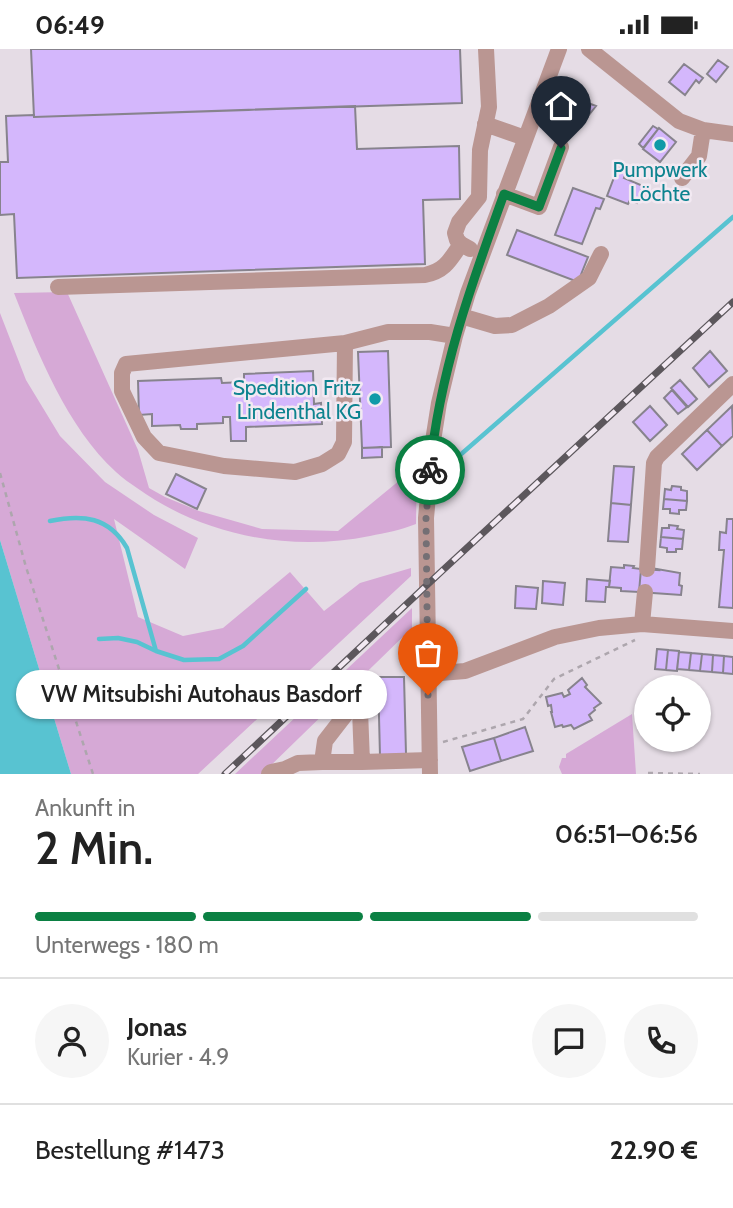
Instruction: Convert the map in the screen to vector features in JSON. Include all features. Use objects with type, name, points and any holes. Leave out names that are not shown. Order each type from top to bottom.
[{"type":"street","points":[[482,253],[461,244],[455,233],[459,222],[479,197],[481,150],[489,107],[486,49]]},
{"type":"street","points":[[270,774],[298,763],[430,760],[426,518],[439,403],[455,336],[482,253],[559,49]]},
{"type":"street","points":[[589,49],[679,121],[703,130],[733,134]]},
{"type":"street","points":[[485,124],[525,138]]},
{"type":"street","points":[[681,178],[699,156],[703,130]]},
{"type":"street","points":[[504,194],[539,207],[561,148]]},
{"type":"street","points":[[58,287],[425,275],[441,270],[461,244]]},
{"type":"street","points":[[461,316],[495,326],[512,325],[549,306],[589,278],[601,254]]},
{"type":"street","points":[[345,343],[344,442],[338,454],[322,464],[295,472],[224,466],[159,453],[145,437],[122,391],[122,373],[126,364],[345,343],[388,332],[430,332],[455,336]]},
{"type":"street","points":[[647,569],[654,463],[657,457],[733,384]]},
{"type":"street","points":[[642,624],[645,592]]},
{"type":"street","points":[[428,674],[465,671],[555,637],[600,628],[642,624],[733,631]]},
{"type":"street","points":[[322,762],[325,741],[349,710],[360,710],[362,762]]},
{"type":"path","points":[[0,473],[26,566],[93,774]]},
{"type":"path","points":[[430,760],[523,719],[554,679],[639,638],[642,624]]},
{"type":"path","points":[[648,773],[699,774]]},
{"type":"shaded area","points":[[67,292],[138,450],[149,488],[199,511],[262,529],[338,531],[417,466],[416,524],[370,536],[340,540],[279,541],[219,529],[163,505],[137,488],[118,474],[99,454],[69,412],[44,365],[14,293]]},
{"type":"shaded area","points":[[0,313],[26,380],[60,436],[105,482],[154,515],[198,538],[185,569],[114,519],[138,617],[183,636],[223,628],[290,572],[324,611],[360,583],[411,568],[411,576],[198,774],[71,774],[0,540]]},
{"type":"shaded area","points":[[412,608],[412,628],[262,774],[235,774]]},
{"type":"shaded area","points":[[632,714],[636,774],[562,774],[559,767],[566,754]]},
{"type":"water","points":[[0,540],[71,774],[0,774]]},
{"type":"building","points":[[31,49],[460,49],[462,103],[34,117]]},
{"type":"building","points":[[718,60],[728,67],[716,82],[707,74]]},
{"type":"building","points":[[684,64],[703,78],[699,83],[696,80],[685,95],[669,82]]},
{"type":"building","points":[[559,92],[596,106],[588,116],[585,115],[582,122],[553,111]]},
{"type":"building","points":[[355,106],[357,149],[459,146],[460,199],[423,200],[425,264],[17,278],[14,214],[0,215],[0,162],[8,162],[6,116]]},
{"type":"building","points":[[653,126],[658,129],[643,148],[639,144]]},
{"type":"building","name":"Pumpwerk Löchte","points":[[659,128],[676,142],[660,162],[643,149]]},
{"type":"building","points":[[618,167],[627,171],[624,178],[643,186],[637,203],[630,200],[628,204],[607,196]]},
{"type":"building","points":[[573,188],[604,199],[600,209],[596,208],[582,244],[555,235]]},
{"type":"building","points":[[517,230],[588,257],[578,282],[507,255]]},
{"type":"building","name":"Spedition Fritz Lindenthal KG","points":[[388,351],[391,447],[362,448],[358,352]]},
{"type":"building","points":[[710,351],[727,371],[709,387],[693,368]]},
{"type":"building","points":[[313,371],[314,404],[321,403],[322,424],[246,427],[246,441],[231,441],[230,417],[223,417],[223,423],[197,424],[197,429],[181,429],[180,425],[152,426],[152,414],[139,415],[138,381],[221,378],[222,383],[244,382],[244,374]]},
{"type":"building","points":[[680,380],[697,399],[688,407],[671,388]]},
{"type":"building","points":[[672,390],[687,407],[678,414],[664,398]]},
{"type":"building","points":[[650,406],[667,425],[650,441],[633,422]]},
{"type":"building","points":[[732,406],[733,436],[722,446],[707,430]]},
{"type":"building","points":[[707,430],[722,446],[697,470],[682,454]]},
{"type":"building","points":[[382,447],[382,457],[362,458],[362,448]]},
{"type":"building","points":[[614,466],[634,467],[631,505],[611,503]]},
{"type":"building","points":[[176,474],[206,489],[197,509],[166,494]]},
{"type":"building","points":[[672,486],[687,491],[687,501],[664,499],[665,489],[671,490]]},
{"type":"building","points":[[664,499],[687,501],[686,510],[679,510],[679,514],[670,513],[670,509],[663,509]]},
{"type":"building","points":[[611,503],[631,505],[628,542],[608,541]]},
{"type":"building","points":[[727,519],[733,519],[733,608],[719,607],[724,550],[719,550],[720,532],[726,533]]},
{"type":"building","points":[[669,525],[684,530],[683,539],[661,537],[662,528],[669,528]]},
{"type":"building","points":[[661,537],[683,539],[682,549],[667,552],[667,548],[660,547]]},
{"type":"building","points":[[624,565],[641,569],[639,592],[609,587],[611,567],[624,568]]},
{"type":"building","points":[[641,569],[680,573],[681,595],[639,592]]},
{"type":"building","points":[[587,579],[610,581],[609,587],[606,587],[605,602],[586,601]]},
{"type":"building","points":[[543,581],[565,583],[563,605],[542,603]]},
{"type":"building","points":[[516,586],[538,588],[536,609],[515,608]]},
{"type":"building","points":[[657,649],[668,650],[666,670],[655,669]]},
{"type":"building","points":[[668,650],[679,651],[677,671],[666,670]]},
{"type":"building","points":[[679,652],[691,653],[689,670],[677,669]]},
{"type":"building","points":[[691,653],[702,654],[700,671],[689,670]]},
{"type":"building","points":[[702,654],[713,655],[712,672],[700,671]]},
{"type":"building","points":[[713,655],[724,656],[723,673],[712,672]]},
{"type":"building","points":[[724,656],[733,657],[733,674],[723,673]]},
{"type":"building","points":[[378,677],[404,677],[406,754],[380,756]]},
{"type":"building","points":[[582,678],[587,685],[585,687],[601,703],[589,715],[592,720],[574,729],[571,725],[555,727],[551,705],[548,706],[546,697],[562,693],[564,697],[570,694],[568,690]]},
{"type":"building","points":[[525,727],[533,751],[501,761],[494,738]]},
{"type":"building","points":[[494,738],[501,761],[470,771],[462,747]]},
{"type":"waterway","points":[[459,456],[733,217]]},
{"type":"waterway","points":[[50,521],[73,518],[94,520],[120,538],[127,548],[156,651]]},
{"type":"waterway","points":[[99,639],[118,638],[137,642],[184,660],[219,659],[243,646],[306,589]]},
{"type":"railway","points":[[225,774],[733,302]]},
{"type":"way so far","points":[[428,695],[426,518],[430,470]]},
{"type":"place","name":"Pumpwerk Löchte","points":[[660,145]]},
{"type":"place","name":"Spedition Fritz Lindenthal KG","points":[[375,399]]},
{"type":"place","name":"VW Mitsubishi Autohaus Basdorf","points":[[428,695]]},
{"type":"route","points":[[430,470],[446,369],[468,293],[504,194],[539,207],[561,148]]}]
